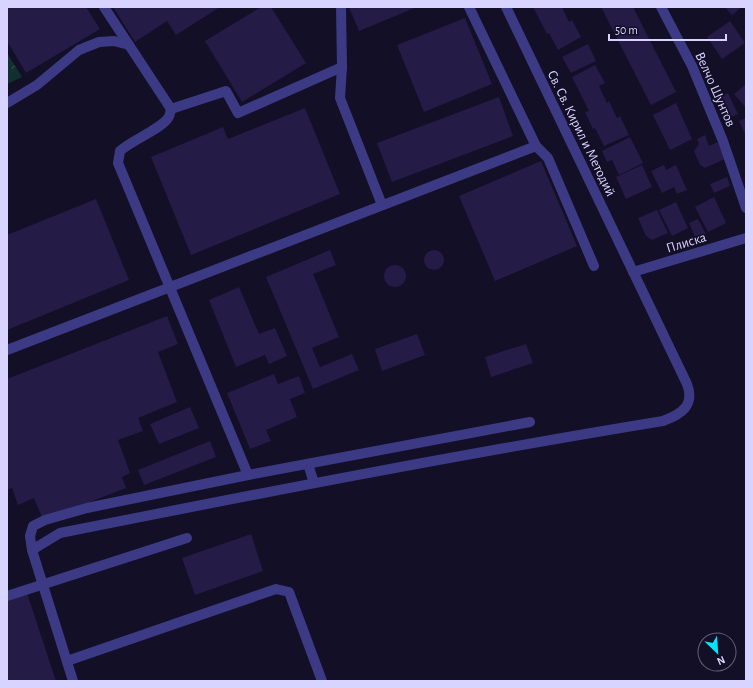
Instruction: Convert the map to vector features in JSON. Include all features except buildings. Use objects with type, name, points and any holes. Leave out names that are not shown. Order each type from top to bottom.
[{"type":"street","points":[[104,7],[171,109],[169,118],[163,124],[127,144],[120,151],[118,163],[248,475]]},
{"type":"street","points":[[341,7],[342,67],[340,98],[382,205]]},
{"type":"street","points":[[469,7],[536,146],[548,158],[594,266]]},
{"type":"street","name":"Св. Св. Кирил и Методий","points":[[32,550],[60,533],[314,482],[501,448],[663,421],[674,417],[686,408],[690,400],[690,392],[506,7]]},
{"type":"street","name":"Велчо Шунтов","points":[[661,7],[694,73],[723,141],[746,208]]},
{"type":"street","points":[[7,103],[37,85],[79,50],[99,42],[114,41],[128,45]]},
{"type":"street","points":[[171,109],[226,91],[238,113],[342,67]]},
{"type":"street","points":[[7,350],[536,146]]},
{"type":"street","name":"Плиска","points":[[633,272],[746,238]]},
{"type":"street","points":[[73,681],[32,550],[30,536],[33,526],[45,520],[87,508],[248,475],[530,422]]},
{"type":"street","points":[[308,464],[314,482]]},
{"type":"street","points":[[7,596],[187,538]]},
{"type":"street","points":[[66,661],[276,589],[289,592],[322,681]]},
{"type":"green space","points":[[7,53],[22,77],[7,84]]}]
